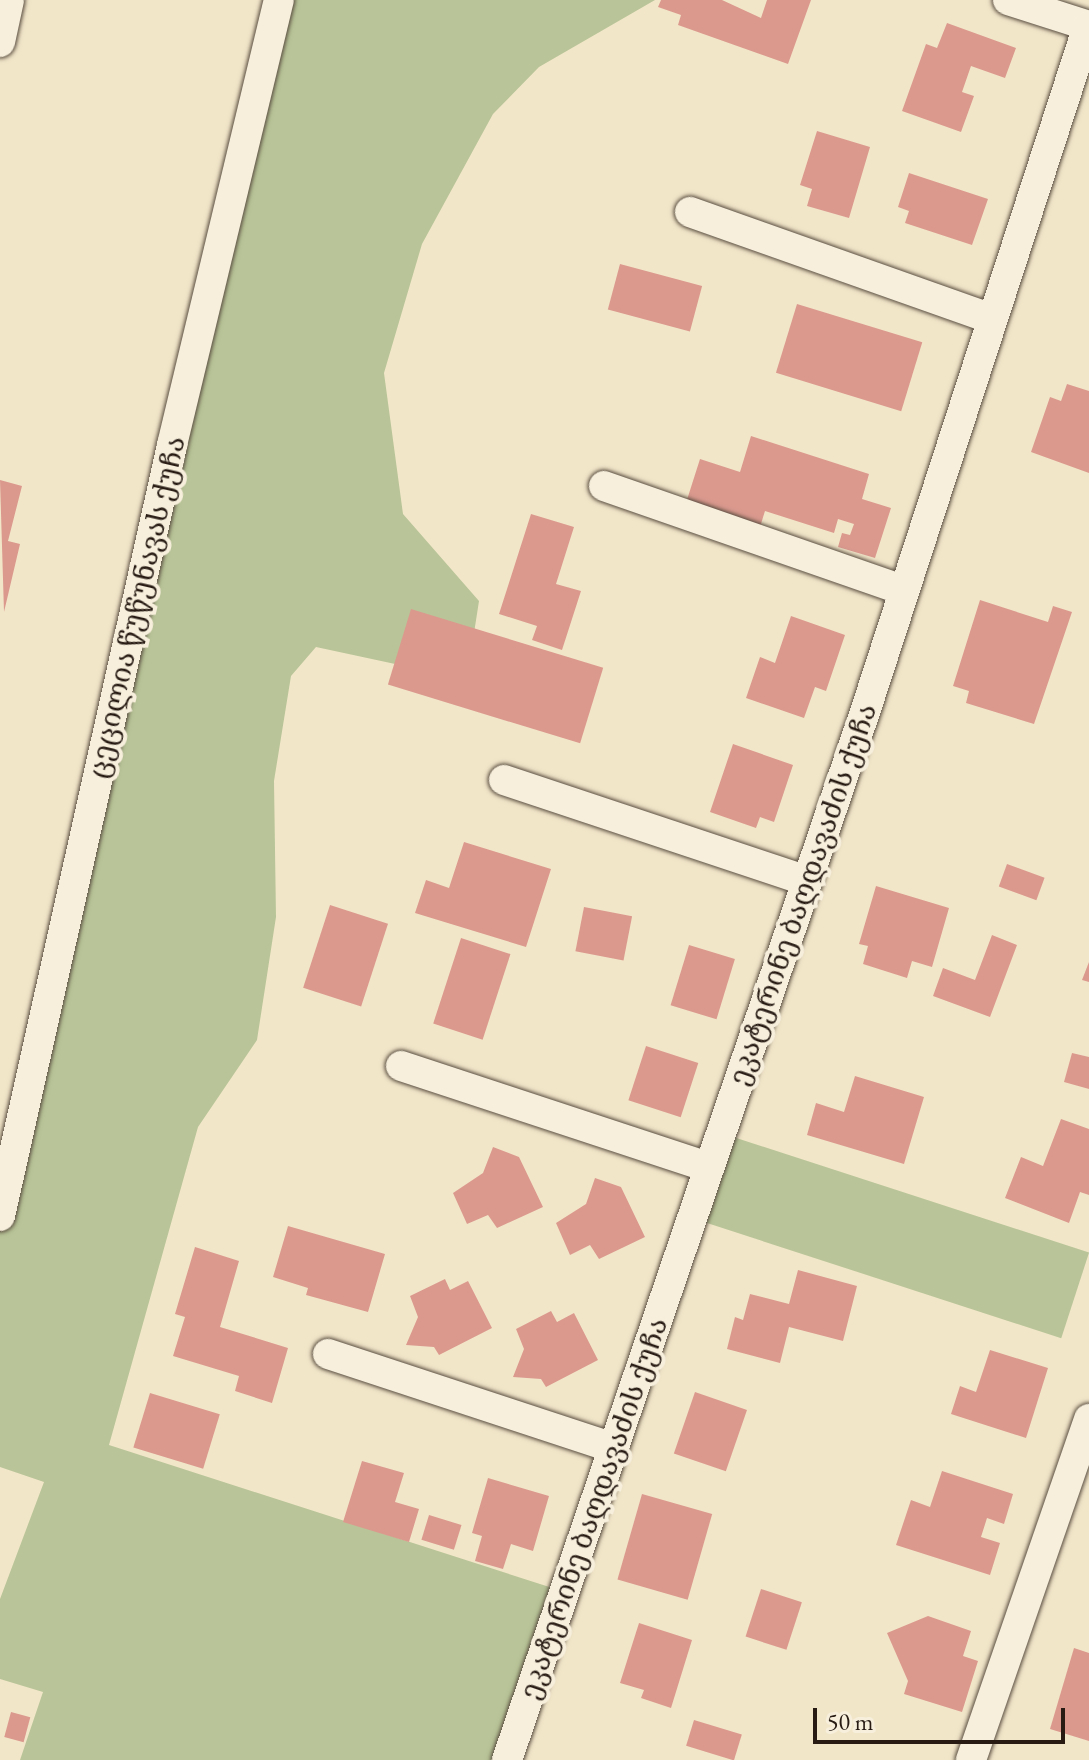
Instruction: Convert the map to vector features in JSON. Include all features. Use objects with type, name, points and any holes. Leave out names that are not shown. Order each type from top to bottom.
[{"type":"street","points":[[0,42],[9,0]]},
{"type":"street","name":"ცეცილია წუწუნავას ქუჩა","points":[[0,1216],[70,891],[279,0]]},
{"type":"street","points":[[1008,0],[1088,26]]},
{"type":"street","name":"ეკატერინე ბაღდავაძის ქუჩა","points":[[507,1760],[807,881],[1088,26]]},
{"type":"street","points":[[690,212],[990,318]]},
{"type":"street","points":[[604,486],[903,590]]},
{"type":"street","points":[[504,780],[807,881]]},
{"type":"street","points":[[401,1066],[709,1167]]},
{"type":"street","points":[[328,1354],[614,1448]]},
{"type":"street","points":[[971,1760],[1089,1419]]},
{"type":"green space","points":[[279,0],[655,0],[539,67],[493,114],[422,244],[384,373],[403,514],[479,601],[470,659],[423,670],[316,647],[291,676],[274,781],[276,917],[257,1040],[198,1127],[109,1445],[565,1592],[507,1760],[20,1760],[43,1692],[0,1679],[0,1599],[44,1482],[0,1467],[0,1216]]},
{"type":"green space","points":[[721,1133],[1089,1253],[1061,1338],[693,1219]]},
{"type":"building","points":[[661,0],[722,0],[761,18],[767,0],[811,0],[788,64],[678,25],[681,15],[658,7]]},
{"type":"building","points":[[947,23],[1016,48],[1005,78],[971,66],[962,92],[974,96],[961,132],[902,111],[926,44],[937,48]]},
{"type":"building","points":[[817,131],[870,147],[849,218],[807,206],[812,189],[800,185]]},
{"type":"building","points":[[909,173],[988,199],[972,245],[905,223],[909,211],[898,207]]},
{"type":"building","points":[[620,264],[702,286],[690,331],[608,309]]},
{"type":"building","points":[[797,304],[922,342],[901,411],[776,373]]},
{"type":"building","points":[[1067,384],[1089,391],[1089,473],[1031,452],[1050,397],[1061,401]]},
{"type":"building","points":[[751,436],[869,474],[862,499],[891,508],[875,558],[838,547],[842,533],[850,535],[854,524],[838,519],[834,533],[765,511],[759,530],[685,506],[700,459],[740,472]]},
{"type":"building","points":[[0,480],[22,486],[8,541],[20,544],[4,612]]},
{"type":"building","points":[[531,514],[574,527],[556,584],[581,591],[562,650],[532,640],[537,626],[499,614]]},
{"type":"building","points":[[980,600],[1048,622],[1053,606],[1072,612],[1034,724],[966,703],[969,691],[953,686]]},
{"type":"building","points":[[411,609],[603,668],[580,743],[388,685]]},
{"type":"building","points":[[791,616],[845,635],[826,691],[815,687],[804,718],[746,698],[760,657],[775,663]]},
{"type":"building","points":[[733,744],[793,765],[774,822],[760,817],[756,828],[710,812]]},
{"type":"building","points":[[464,842],[551,869],[526,947],[415,913],[426,880],[449,888]]},
{"type":"building","points":[[1007,864],[1045,878],[1036,900],[999,887]]},
{"type":"building","points":[[876,886],[949,908],[932,967],[912,961],[907,978],[863,964],[868,946],[859,944]]},
{"type":"building","points":[[330,905],[388,924],[361,1007],[303,988]]},
{"type":"building","points":[[584,907],[632,916],[624,961],[575,951]]},
{"type":"building","points":[[992,935],[1017,945],[990,1017],[933,996],[943,968],[975,980]]},
{"type":"building","points":[[461,938],[510,954],[483,1040],[433,1024]]},
{"type":"building","points":[[689,945],[735,959],[716,1019],[671,1005]]},
{"type":"building","points":[[1089,962],[1089,982],[1082,980]]},
{"type":"building","points":[[646,1046],[698,1063],[681,1117],[628,1100]]},
{"type":"building","points":[[1072,1053],[1089,1057],[1089,1089],[1064,1082]]},
{"type":"building","points":[[855,1076],[924,1097],[904,1164],[807,1135],[816,1103],[844,1112]]},
{"type":"building","points":[[1061,1119],[1089,1129],[1089,1195],[1080,1192],[1069,1223],[1005,1198],[1021,1157],[1043,1166]]},
{"type":"building","points":[[493,1147],[519,1157],[543,1207],[497,1228],[488,1215],[467,1224],[453,1193],[483,1173]]},
{"type":"building","points":[[595,1178],[621,1187],[645,1237],[599,1259],[590,1245],[570,1255],[556,1223],[586,1204]]},
{"type":"building","points":[[288,1226],[385,1254],[368,1312],[306,1295],[308,1288],[273,1277]]},
{"type":"building","points":[[195,1247],[239,1261],[220,1327],[288,1348],[272,1403],[235,1391],[239,1376],[173,1356],[185,1317],[175,1314]]},
{"type":"building","points":[[798,1270],[857,1286],[843,1341],[789,1327],[780,1363],[727,1349],[735,1317],[743,1320],[750,1294],[789,1304]]},
{"type":"building","points":[[445,1279],[450,1290],[468,1281],[492,1328],[439,1355],[434,1347],[406,1345],[418,1317],[410,1296]]},
{"type":"building","points":[[551,1311],[557,1322],[574,1313],[598,1360],[546,1387],[541,1379],[513,1377],[524,1349],[516,1329]]},
{"type":"building","points":[[990,1350],[1048,1368],[1026,1438],[951,1414],[960,1386],[976,1392]]},
{"type":"building","points":[[695,1392],[747,1410],[726,1471],[674,1453]]},
{"type":"building","points":[[150,1393],[220,1414],[203,1469],[133,1448]]},
{"type":"building","points":[[362,1461],[404,1473],[395,1502],[419,1509],[409,1542],[343,1522]]},
{"type":"building","points":[[942,1471],[1013,1494],[1004,1524],[987,1518],[981,1537],[1000,1543],[990,1575],[896,1545],[911,1500],[930,1507]]},
{"type":"building","points":[[488,1478],[549,1496],[533,1551],[511,1544],[503,1569],[475,1561],[482,1536],[472,1533]]},
{"type":"building","points":[[642,1494],[712,1514],[688,1600],[617,1580]]},
{"type":"building","points":[[429,1515],[462,1525],[454,1550],[421,1540]]},
{"type":"building","points":[[761,1589],[802,1602],[786,1650],[746,1637]]},
{"type":"building","points":[[928,1616],[971,1631],[963,1656],[978,1661],[962,1712],[904,1694],[908,1681],[887,1633]]},
{"type":"building","points":[[639,1623],[692,1640],[671,1708],[641,1698],[644,1690],[620,1683]]},
{"type":"building","points":[[1074,1648],[1089,1653],[1089,1741],[1050,1729]]},
{"type":"building","points":[[11,1712],[30,1717],[24,1742],[4,1737]]},
{"type":"building","points":[[694,1720],[742,1735],[734,1760],[686,1746]]}]
